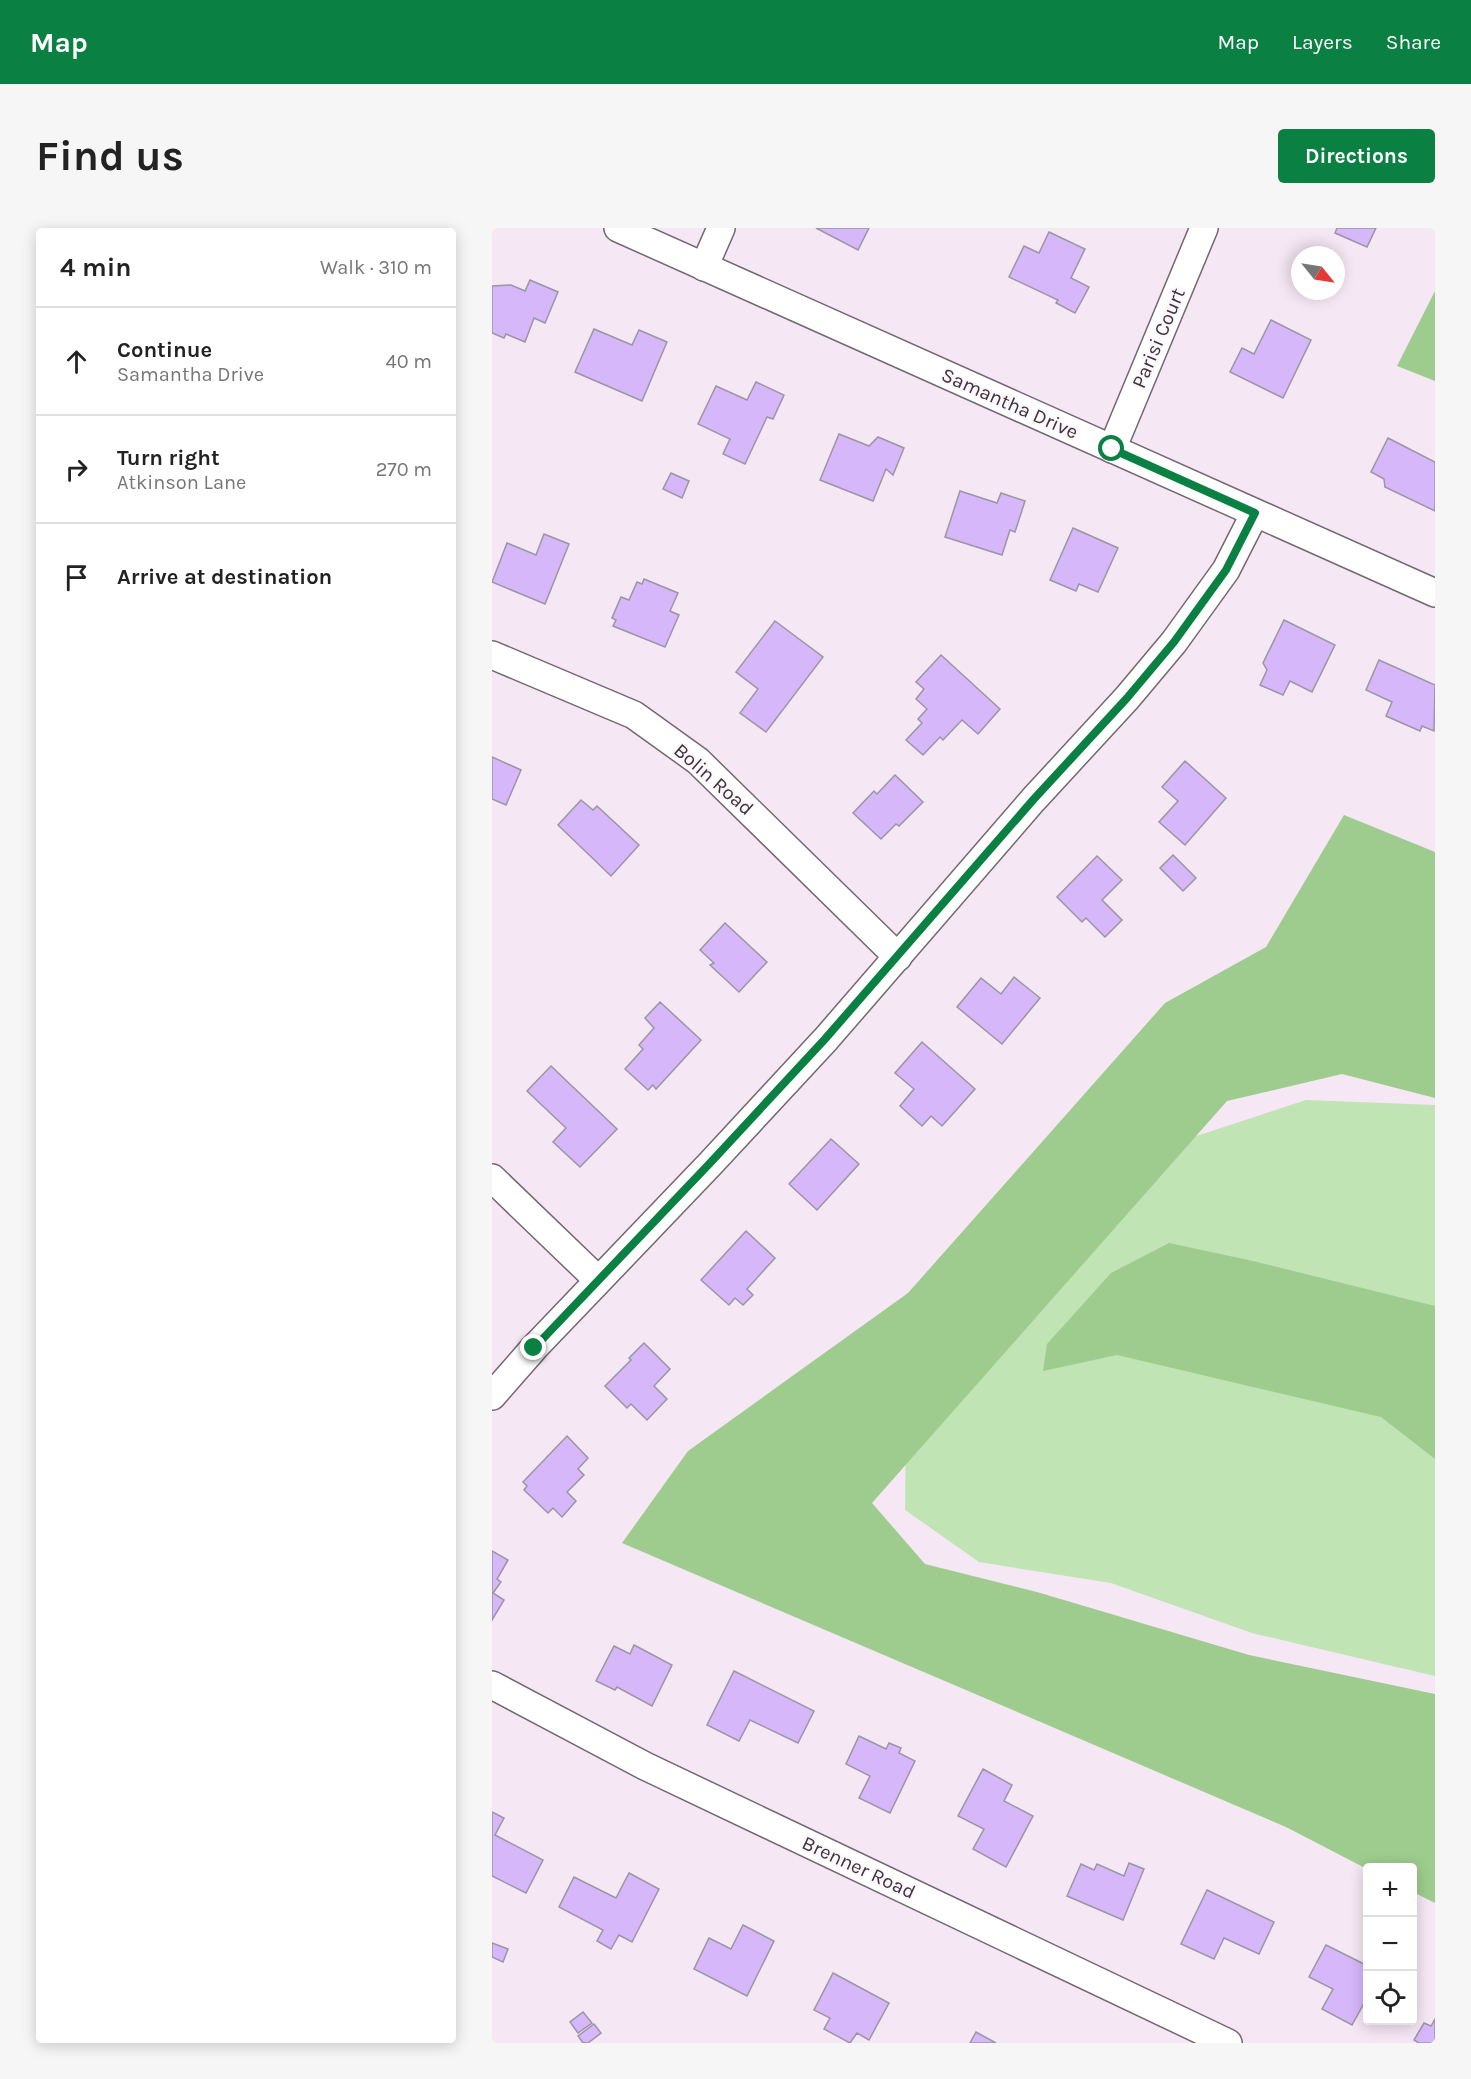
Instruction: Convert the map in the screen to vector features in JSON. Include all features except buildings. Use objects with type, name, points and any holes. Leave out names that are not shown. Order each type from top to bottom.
[{"type":"street","name":"Samantha Drive","points":[[618,228],[1435,593]]},
{"type":"street","points":[[704,267],[721,228]]},
{"type":"street","name":"Parisi Court","points":[[1112,449],[1204,228]]},
{"type":"street","points":[[492,1396],[534,1348],[711,1162],[898,957],[1033,800],[1127,698],[1174,642],[1226,570],[1255,513]]},
{"type":"street","name":"Bolin Road","points":[[492,655],[634,715],[698,761],[898,957]]},
{"type":"street","points":[[492,1178],[598,1280]]},
{"type":"street","name":"Brenner Road","points":[[492,1685],[645,1766],[1228,2043]]},
{"type":"green space","points":[[1435,291],[1435,381],[1397,366]]},
{"type":"green space","points":[[1344,815],[1435,852],[1435,1098],[1342,1074],[1227,1101],[872,1503],[925,1564],[1037,1592],[1249,1655],[1435,1694],[1435,1903],[1417,1894],[1417,1863],[1363,1863],[1363,1867],[1286,1827],[622,1543],[688,1451],[908,1293],[1165,1003],[1266,947]]},
{"type":"green space","points":[[1306,1100],[1435,1105],[1435,1676],[1252,1633],[1111,1583],[979,1562],[905,1510],[906,1424],[1111,1164]]},
{"type":"green space","points":[[1169,1243],[1253,1261],[1435,1306],[1435,1459],[1381,1417],[1117,1355],[1043,1371],[1047,1344],[1111,1273]]},
{"type":"route","points":[[534,1348],[711,1162],[898,957],[1033,800],[1127,698],[1174,642],[1226,570],[1255,513],[1112,449]]}]
